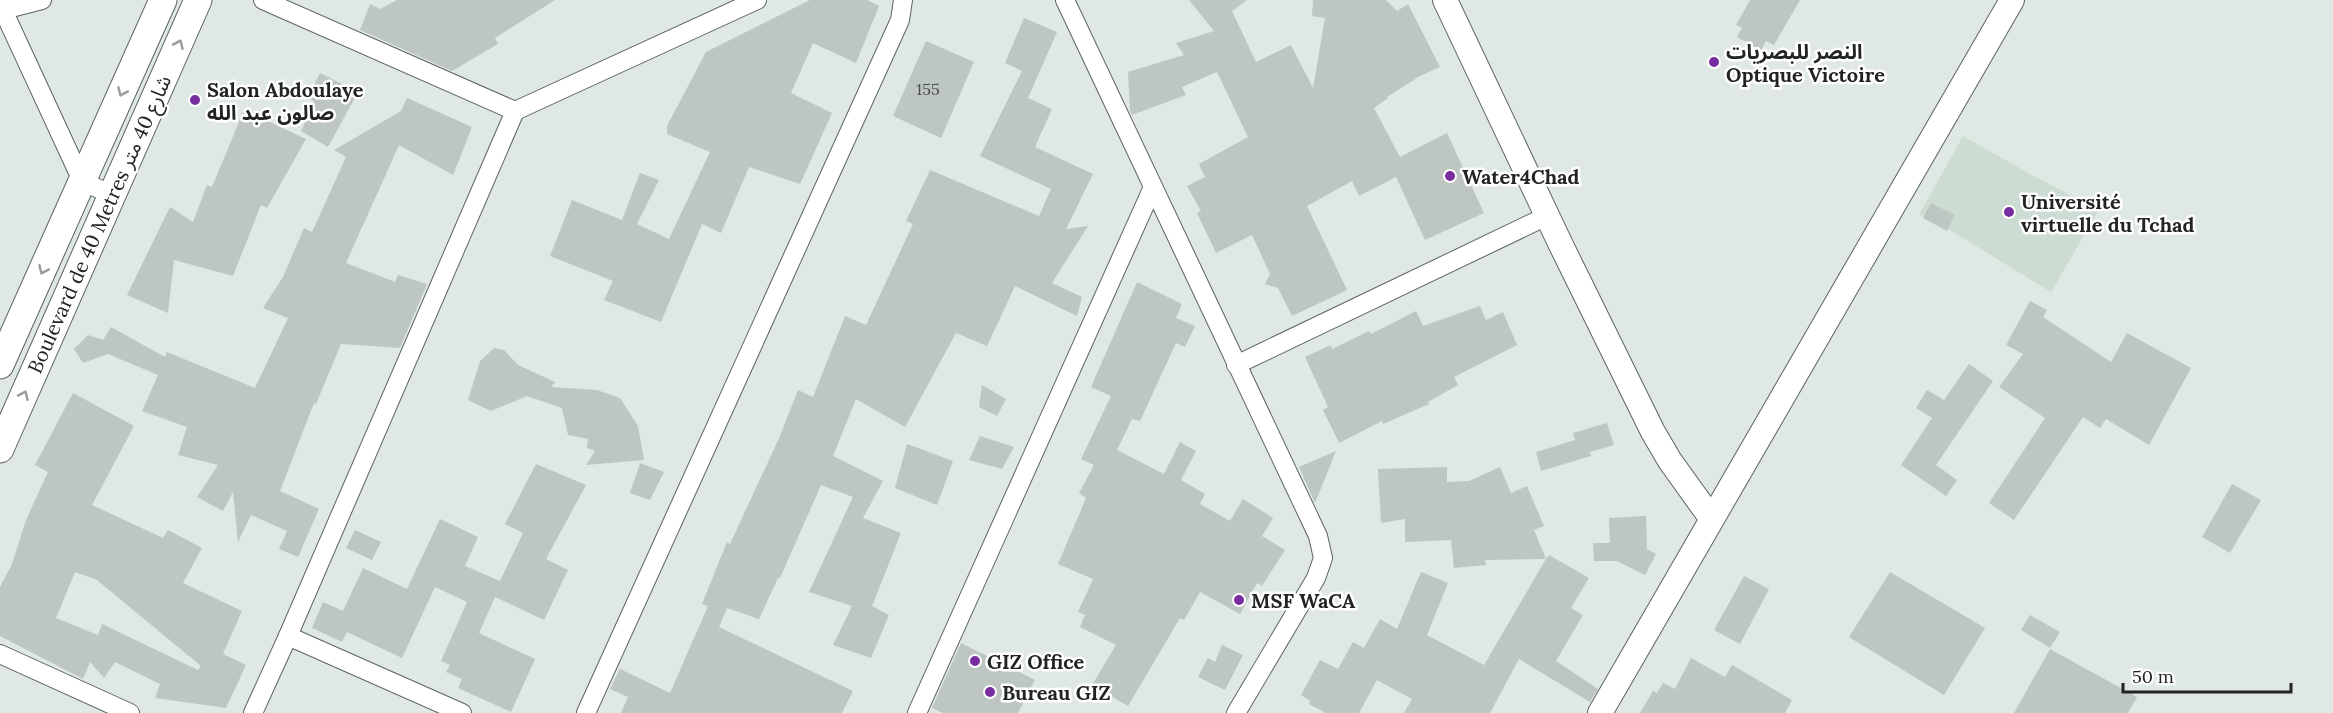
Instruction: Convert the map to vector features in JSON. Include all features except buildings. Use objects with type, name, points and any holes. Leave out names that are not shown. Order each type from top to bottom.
[{"type":"main road","name":"Boulevard de 40 Metres شارع 40 متر","points":[[0,365],[163,0]]},
{"type":"main road","name":"Boulevard de 40 Metres شارع 40 متر","points":[[0,449],[198,0]]},
{"type":"street","points":[[42,0],[1,8],[82,181],[112,195]]},
{"type":"street","points":[[262,0],[515,111]]},
{"type":"street","points":[[253,713],[515,111],[757,0]]},
{"type":"street","points":[[586,713],[900,20],[903,0]]},
{"type":"street","points":[[1065,0],[1318,536],[1323,558],[1316,578],[1236,713]]},
{"type":"street","points":[[1445,0],[1547,216],[1653,432],[1670,461],[1711,518]]},
{"type":"street","points":[[1600,713],[2012,0]]},
{"type":"street","points":[[917,713],[1153,187]]},
{"type":"street","points":[[1236,365],[1547,216]]},
{"type":"street","points":[[288,636],[462,713]]},
{"type":"street","points":[[0,654],[130,713]]},
{"type":"shaded area","name":"Université virtuelle du Tchad","points":[[1963,136],[2099,210],[2051,292],[1927,216],[1919,215]]},
{"type":"place","name":"النصر للبصريات Optique Victoire","points":[[1714,62]]},
{"type":"place","name":"Salon Abdoulaye صالون عبد الله","points":[[195,100]]},
{"type":"place","name":"Water4Chad","points":[[1450,176]]},
{"type":"place","name":"Université virtuelle du Tchad","points":[[2009,212]]},
{"type":"place","name":"MSF WaCA","points":[[1239,600]]},
{"type":"place","name":"GIZ Office","points":[[975,661]]},
{"type":"place","name":"Bureau GIZ","points":[[990,692]]}]
